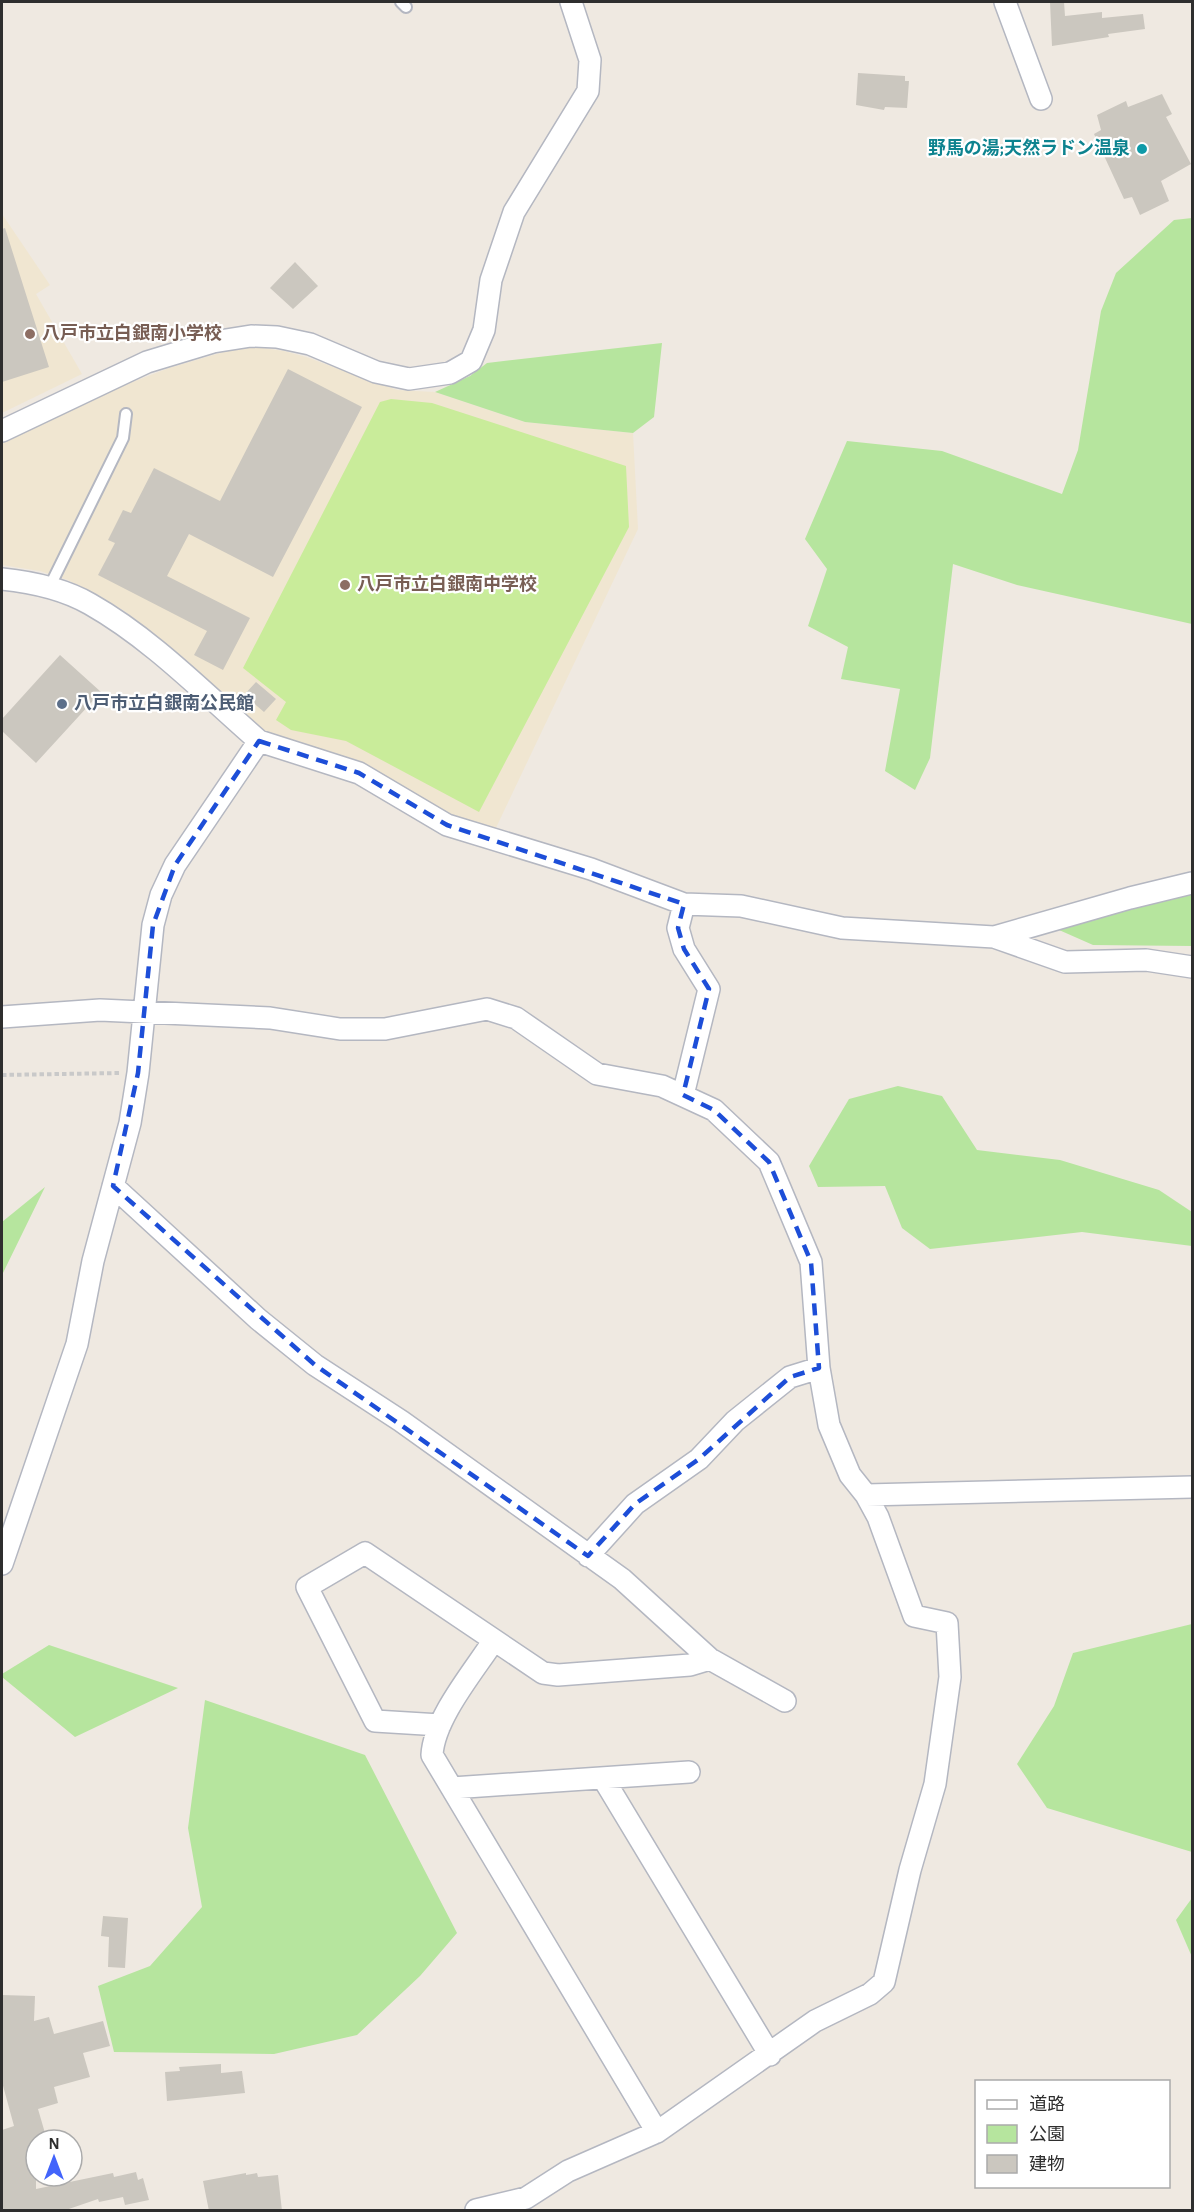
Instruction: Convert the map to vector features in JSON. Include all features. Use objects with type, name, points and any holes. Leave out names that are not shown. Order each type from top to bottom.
[{"type":"street","points":[[2,431],[147,362],[213,342],[251,336],[277,337],[310,344],[376,372],[409,380],[450,373],[471,361],[484,330],[491,280],[514,212],[588,91],[590,60],[571,2]]},
{"type":"street","points":[[1005,2],[1041,99]]},
{"type":"street","points":[[2,579],[50,588],[89,603],[136,635],[259,741],[359,773],[447,825],[591,869],[684,904],[741,906],[842,928],[994,937],[1065,962],[1146,960],[1192,967]]},
{"type":"street","points":[[2,1564],[77,1344],[93,1261],[130,1123],[138,1073],[153,925],[161,895],[175,865],[259,741]]},
{"type":"street","points":[[994,937],[1192,882]]},
{"type":"street","points":[[683,1095],[709,989],[684,949],[678,928],[684,904]]},
{"type":"street","points":[[2,1017],[100,1010],[143,1014],[270,1018],[340,1029],[385,1029],[487,1009],[516,1018],[597,1074],[662,1086],[714,1110],[769,1162],[811,1262],[819,1368],[829,1425],[850,1475],[866,1495],[878,1517],[914,1616],[947,1623],[950,1677],[935,1784],[910,1870],[884,1982],[870,1994],[815,2021],[770,2055],[657,2132],[568,2171],[526,2198],[476,2211]]},
{"type":"street","points":[[113,1186],[258,1319],[315,1365],[401,1421],[622,1579],[711,1659],[785,1701]]},
{"type":"street","points":[[588,1556],[635,1504],[699,1459],[735,1421],[790,1377],[819,1368]]},
{"type":"street","points":[[866,1495],[1192,1486]]},
{"type":"street","points":[[440,1725],[375,1721],[307,1587],[365,1553],[543,1673],[558,1675],[690,1665],[711,1659]]},
{"type":"street","points":[[494,1640],[440,1725],[433,1741],[432,1755],[657,2132]]},
{"type":"street","points":[[452,1788],[689,1772]]},
{"type":"street","points":[[603,1778],[770,2055]]},
{"type":"lane","points":[[50,588],[123,438],[126,414]]},
{"type":"path","points":[[2,1075],[138,1073]]},
{"type":"highlighted area","points":[[259,741],[359,773],[447,825],[684,904],[678,928],[684,949],[709,989],[683,1095],[714,1110],[769,1162],[811,1262],[819,1368],[790,1377],[699,1459],[635,1504],[588,1556],[315,1365],[113,1186],[138,1073],[153,925],[175,865]]},
{"type":"shaded area","name":"八戸市立白銀南小学校","points":[[2,214],[50,285],[36,294],[82,374],[2,413]]},
{"type":"shaded area","name":"八戸市立白銀南中学校","points":[[256,347],[306,357],[397,390],[435,392],[525,422],[633,433],[638,529],[494,832],[447,817],[273,738],[123,610],[68,580],[40,571],[2,565],[2,442],[109,391],[169,368],[227,351]]},
{"type":"green space","points":[[1192,218],[1192,624],[1017,585],[953,564],[930,758],[915,790],[885,771],[900,689],[841,679],[848,647],[808,626],[827,569],[805,539],[847,441],[942,451],[1062,494],[1078,450],[1101,311],[1116,273],[1174,220]]},
{"type":"green space","points":[[662,343],[654,417],[633,433],[525,422],[435,392],[470,376],[487,363]]},
{"type":"green space","points":[[391,399],[432,403],[626,466],[629,527],[479,812],[346,741],[291,730],[276,720],[286,702],[243,668],[380,402]]},
{"type":"green space","points":[[1192,891],[1192,946],[1093,945],[1050,926]]},
{"type":"green space","points":[[898,1086],[942,1096],[977,1150],[1060,1160],[1159,1190],[1192,1212],[1192,1246],[1082,1232],[930,1249],[902,1228],[885,1186],[818,1187],[809,1166],[849,1099]]},
{"type":"green space","points":[[45,1187],[2,1275],[2,1222]]},
{"type":"green space","points":[[1192,1624],[1192,1852],[1047,1808],[1017,1764],[1054,1706],[1073,1653]]},
{"type":"green space","points":[[49,1645],[178,1688],[75,1737],[2,1677],[2,1674]]},
{"type":"green space","points":[[205,1700],[365,1755],[457,1933],[420,1976],[357,2035],[274,2054],[114,2052],[98,1986],[150,1966],[202,1907],[188,1828]]},
{"type":"green space","points":[[1192,1898],[1192,1957],[1176,1920]]},
{"type":"building","points":[[1050,2],[1064,2],[1065,16],[1102,12],[1102,18],[1143,14],[1145,29],[1052,46]]},
{"type":"building","points":[[858,73],[905,76],[905,81],[909,81],[907,108],[885,107],[884,110],[856,105]]},
{"type":"building","name":"野馬の湯;天然ラドン温泉","points":[[1162,94],[1172,114],[1166,117],[1191,164],[1161,181],[1169,201],[1140,215],[1132,197],[1124,199],[1094,134],[1101,130],[1097,115],[1126,101],[1128,107]]},
{"type":"building","points":[[5,228],[49,367],[2,382],[2,229]]},
{"type":"building","points":[[295,262],[318,286],[293,309],[270,288]]},
{"type":"building","points":[[288,369],[362,407],[273,577],[189,534],[167,576],[250,618],[223,670],[194,655],[207,631],[98,575],[115,543],[108,540],[123,510],[131,513],[154,468],[220,501]]},
{"type":"building","points":[[60,655],[101,692],[36,763],[2,731],[2,719]]},
{"type":"building","points":[[256,682],[276,699],[264,712],[244,695]]},
{"type":"building","points":[[103,1916],[128,1918],[125,1968],[108,1967],[109,1937],[101,1936]]},
{"type":"building","points":[[2,1995],[35,1996],[34,2021],[49,2017],[54,2034],[103,2021],[110,2046],[83,2053],[90,2077],[54,2087],[58,2103],[38,2109],[44,2128],[24,2128],[24,2188],[84,2188],[84,2179],[113,2173],[114,2177],[136,2172],[138,2180],[143,2178],[149,2200],[125,2205],[123,2197],[99,2202],[98,2199],[63,2211],[2,2211],[2,2130],[14,2126],[2,2082]]},
{"type":"building","points":[[221,2064],[221,2073],[242,2071],[245,2093],[167,2101],[165,2072],[180,2071],[179,2067]]},
{"type":"building","points":[[246,2173],[246,2175],[257,2173],[258,2177],[278,2175],[282,2211],[209,2211],[203,2181]]},
{"type":"place","name":"野馬の湯;天然ラドン温泉","points":[[1142,149]]},
{"type":"place","name":"八戸市立白銀南小学校","points":[[30,334]]},
{"type":"place","name":"八戸市立白銀南中学校","points":[[345,585]]},
{"type":"place","name":"八戸市立白銀南公民館","points":[[62,704]]}]
